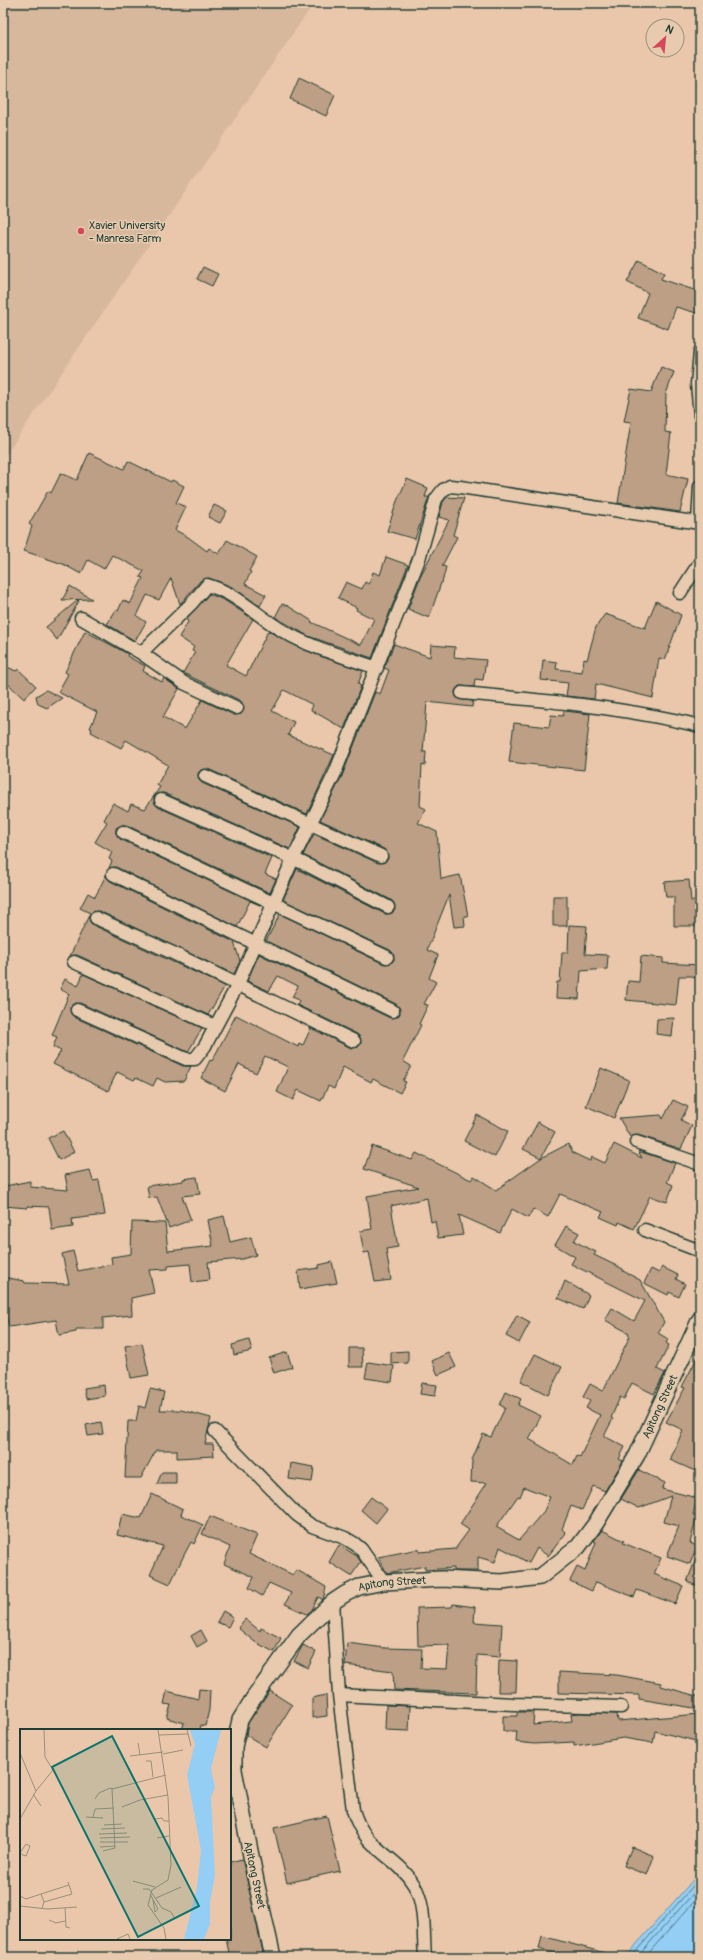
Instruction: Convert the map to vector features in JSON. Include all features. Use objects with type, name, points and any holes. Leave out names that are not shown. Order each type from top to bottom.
[{"type":"street","points":[[700,352],[697,384],[700,416]]},
{"type":"street","points":[[77,1010],[186,1059],[195,1059],[237,986],[254,944],[293,859],[335,773],[419,559],[436,499],[443,490],[450,486],[699,523],[700,486]]},
{"type":"street","points":[[680,593],[700,562]]},
{"type":"street","points":[[141,653],[207,585],[229,593],[282,631],[316,646],[377,668]]},
{"type":"street","points":[[81,618],[141,653],[184,682],[237,708]]},
{"type":"street","points":[[462,693],[583,704],[658,716],[700,726]]},
{"type":"street","points":[[205,776],[381,856]]},
{"type":"street","points":[[162,800],[293,859],[388,907]]},
{"type":"street","points":[[123,832],[387,957]]},
{"type":"street","points":[[113,874],[393,1011]]},
{"type":"street","points":[[96,918],[175,954],[237,986],[354,1041]]},
{"type":"street","points":[[74,962],[215,1026]]},
{"type":"street","points":[[636,1142],[700,1164]]},
{"type":"street","points":[[645,1230],[700,1251]]},
{"type":"street","name":"Apitong Street","points":[[273,1957],[234,1770],[234,1747],[240,1720],[253,1699],[299,1635],[333,1602],[359,1587],[384,1582],[442,1579],[502,1582],[540,1577],[578,1547],[596,1523],[637,1455],[700,1319]]},
{"type":"street","points":[[215,1431],[297,1516],[312,1526],[345,1538],[361,1549],[384,1582]]},
{"type":"street","points":[[333,1602],[339,1695],[353,1810],[362,1832],[376,1849],[403,1871],[414,1884],[422,1909],[425,1957]]},
{"type":"street","points":[[339,1695],[513,1704],[621,1707]]},
{"type":"shaded area","name":"Xavier University - Manresa Farm","points":[[3,3],[314,3],[3,459]]},
{"type":"water","points":[[700,1872],[700,1957],[626,1957],[636,1945]]},
{"type":"building","points":[[299,78],[335,95],[326,116],[290,99]]},
{"type":"building","points":[[639,260],[664,273],[661,279],[700,292],[700,314],[676,307],[668,329],[638,318],[648,293],[627,282]]},
{"type":"building","points":[[203,267],[218,274],[212,286],[197,279]]},
{"type":"building","points":[[661,367],[674,372],[666,394],[665,432],[671,433],[666,474],[688,479],[680,512],[618,503],[631,422],[624,421],[631,389],[651,392]]},
{"type":"building","points":[[89,453],[124,469],[128,461],[171,482],[172,480],[184,486],[176,503],[186,507],[175,530],[188,537],[207,551],[209,548],[219,554],[227,540],[257,557],[249,571],[251,572],[245,584],[266,595],[260,606],[232,587],[209,578],[201,580],[180,604],[171,578],[159,600],[147,595],[137,616],[146,622],[135,641],[107,624],[116,610],[118,611],[123,600],[130,604],[143,578],[140,577],[144,571],[112,555],[104,569],[88,560],[81,574],[63,564],[24,551],[32,526],[29,524],[48,491],[51,493],[61,473],[77,480]]},
{"type":"building","points":[[407,479],[428,488],[425,497],[429,497],[415,539],[387,531],[397,501]]},
{"type":"building","points":[[447,497],[464,498],[453,535],[457,537],[442,566],[446,567],[442,583],[429,618],[408,609],[421,575],[449,520],[439,517],[443,502]]},
{"type":"building","points":[[214,505],[227,511],[220,523],[208,517]]},
{"type":"building","points":[[386,557],[408,565],[372,658],[308,636],[275,617],[282,604],[288,606],[312,621],[311,622],[361,645],[374,619],[356,610],[357,608],[338,598],[346,582],[362,589],[365,582],[369,584],[373,572],[380,575]]},
{"type":"building","points":[[70,586],[92,599],[62,600]]},
{"type":"building","points":[[209,594],[224,600],[253,619],[226,665],[246,676],[268,631],[302,649],[363,671],[358,684],[361,686],[344,729],[311,710],[313,705],[284,690],[272,711],[294,722],[288,735],[334,755],[307,814],[208,769],[201,770],[198,773],[199,780],[202,783],[300,827],[290,849],[164,793],[157,794],[154,797],[155,804],[158,807],[272,858],[265,874],[276,879],[270,893],[126,825],[116,828],[116,833],[120,839],[260,905],[250,901],[237,927],[116,867],[109,868],[112,861],[109,859],[112,852],[95,842],[107,822],[104,820],[113,803],[128,811],[131,804],[145,809],[160,787],[157,785],[168,765],[126,740],[121,748],[91,732],[92,729],[90,728],[97,712],[58,692],[68,674],[65,672],[85,631],[128,654],[127,656],[145,666],[143,671],[162,682],[164,678],[179,689],[163,717],[185,729],[202,700],[234,715],[241,714],[244,708],[241,701],[183,673],[195,652],[192,651],[194,647],[179,637],[188,622],[186,619]]},
{"type":"building","points":[[78,600],[79,601],[57,640],[46,627]]},
{"type":"building","points":[[656,601],[681,615],[665,660],[659,658],[653,698],[596,684],[594,699],[566,696],[568,683],[541,680],[543,660],[557,662],[556,669],[582,672],[584,659],[587,660],[596,627],[605,614],[645,628]]},
{"type":"building","points":[[394,644],[430,657],[431,645],[455,647],[454,657],[486,660],[483,680],[475,679],[474,687],[459,686],[455,692],[458,699],[473,701],[472,707],[427,702],[423,752],[426,752],[425,766],[422,765],[420,806],[426,809],[418,823],[437,832],[441,879],[460,875],[468,916],[464,916],[465,926],[454,927],[449,895],[427,950],[438,955],[429,978],[436,982],[424,1004],[428,1005],[419,1024],[421,1025],[403,1061],[411,1066],[403,1081],[406,1082],[400,1093],[373,1079],[371,1082],[343,1067],[334,1089],[328,1086],[321,1101],[298,1090],[293,1100],[277,1092],[288,1067],[265,1056],[256,1073],[239,1064],[225,1091],[201,1078],[210,1060],[212,1061],[236,1015],[298,1047],[299,1043],[303,1045],[311,1028],[351,1048],[358,1047],[361,1044],[360,1037],[357,1034],[297,1005],[299,1000],[292,997],[298,986],[278,976],[269,991],[247,981],[259,954],[390,1018],[397,1017],[400,1014],[399,1007],[396,1004],[266,941],[280,914],[384,964],[391,963],[394,960],[393,953],[390,950],[283,900],[297,869],[385,914],[392,913],[395,910],[394,903],[391,900],[303,855],[314,834],[378,863],[385,862],[388,859],[387,852],[384,849],[320,820],[342,776],[375,692],[380,694],[389,670],[384,668]]},
{"type":"building","points":[[3,665],[16,671],[18,669],[36,686],[24,699],[3,679]]},
{"type":"building","points":[[46,690],[62,698],[47,708],[38,704],[36,696]]},
{"type":"building","points":[[564,711],[590,714],[584,770],[509,762],[514,723],[549,727],[551,715],[563,716]]},
{"type":"building","points":[[106,875],[110,881],[234,942],[240,961],[234,974],[99,911],[92,912],[89,915],[90,913],[80,908],[88,893],[95,897]]},
{"type":"building","points":[[689,880],[691,901],[700,901],[700,926],[674,926],[674,897],[666,897],[664,882]]},
{"type":"building","points":[[553,896],[567,896],[567,926],[553,926]]},
{"type":"building","points":[[89,915],[90,922],[93,925],[225,986],[208,1015],[77,955],[70,956]]},
{"type":"building","points":[[569,925],[587,926],[585,954],[608,955],[607,969],[581,971],[579,999],[556,998],[557,982],[560,982],[562,952],[568,952]]},
{"type":"building","points":[[641,956],[663,958],[663,963],[700,965],[700,980],[692,976],[679,976],[676,1005],[626,1000],[628,981],[639,982]]},
{"type":"building","points":[[83,974],[202,1028],[188,1052],[80,1003],[73,1004],[70,1007],[71,1014],[74,1017],[183,1066],[191,1066],[184,1081],[165,1082],[157,1078],[153,1086],[136,1078],[134,1080],[117,1072],[108,1091],[53,1064],[61,1051],[53,1047],[57,1037],[52,1035],[69,994],[60,989],[65,979],[78,986]]},
{"type":"building","points":[[674,1018],[672,1036],[656,1034],[657,1019]]},
{"type":"building","points":[[601,1068],[629,1080],[614,1118],[586,1106]]},
{"type":"building","points":[[673,1100],[688,1107],[681,1120],[692,1126],[681,1149],[638,1135],[630,1137],[619,1118],[661,1115],[663,1119]]},
{"type":"building","points":[[477,1115],[508,1131],[495,1157],[464,1141]]},
{"type":"building","points":[[538,1122],[555,1132],[541,1158],[523,1149]]},
{"type":"building","points":[[63,1131],[74,1152],[59,1160],[48,1138]]},
{"type":"building","points":[[568,1144],[573,1153],[590,1161],[592,1157],[605,1163],[614,1144],[642,1158],[638,1151],[675,1163],[667,1182],[673,1185],[667,1202],[650,1196],[634,1229],[619,1222],[618,1225],[600,1217],[603,1212],[560,1194],[548,1217],[533,1209],[528,1218],[512,1209],[500,1233],[459,1215],[463,1235],[438,1238],[435,1221],[431,1222],[427,1198],[391,1206],[398,1247],[386,1249],[391,1280],[375,1282],[369,1252],[364,1253],[360,1231],[372,1229],[367,1196],[419,1187],[364,1169],[372,1146],[412,1160],[416,1153],[471,1180],[474,1176],[496,1190],[541,1158]]},
{"type":"building","points":[[90,1170],[93,1181],[99,1180],[105,1215],[72,1219],[73,1227],[52,1230],[49,1207],[27,1206],[27,1208],[4,1206],[5,1186],[30,1181],[30,1187],[68,1190],[65,1175]]},
{"type":"building","points":[[197,1177],[200,1194],[182,1196],[191,1220],[169,1228],[157,1197],[149,1198],[147,1186],[183,1181],[183,1179]]},
{"type":"building","points":[[224,1216],[230,1242],[251,1237],[256,1255],[242,1259],[208,1262],[210,1280],[192,1282],[190,1264],[168,1266],[168,1269],[149,1270],[154,1293],[131,1298],[132,1315],[103,1318],[103,1329],[76,1329],[76,1332],[59,1335],[56,1320],[9,1327],[3,1303],[3,1277],[24,1281],[25,1283],[69,1284],[62,1254],[73,1251],[78,1271],[112,1264],[111,1257],[131,1254],[132,1222],[165,1223],[168,1251],[213,1246],[208,1220]]},
{"type":"building","points":[[566,1226],[579,1233],[574,1241],[596,1252],[594,1255],[623,1269],[623,1271],[640,1280],[664,1322],[658,1333],[668,1339],[666,1343],[669,1345],[657,1369],[665,1373],[654,1394],[632,1383],[624,1399],[620,1397],[611,1418],[613,1419],[604,1436],[625,1447],[619,1459],[623,1461],[605,1491],[593,1486],[582,1510],[571,1506],[562,1529],[566,1533],[548,1556],[537,1548],[529,1563],[500,1547],[495,1562],[478,1557],[478,1571],[454,1571],[454,1568],[425,1570],[425,1566],[387,1573],[378,1557],[419,1549],[419,1552],[455,1549],[469,1530],[460,1524],[487,1483],[471,1482],[472,1460],[483,1434],[491,1437],[505,1408],[500,1405],[506,1392],[521,1399],[518,1405],[541,1416],[529,1439],[573,1465],[577,1456],[580,1457],[600,1415],[586,1408],[590,1401],[583,1397],[590,1384],[603,1391],[630,1336],[628,1335],[629,1333],[605,1320],[612,1308],[634,1321],[645,1301],[571,1264],[575,1257],[555,1245]],"holes":[[[524,1487],[550,1497],[544,1511],[519,1540],[496,1527],[518,1496],[520,1497]]]},
{"type":"building","points":[[332,1262],[337,1283],[300,1289],[298,1271],[319,1268],[319,1265]]},
{"type":"building","points":[[662,1267],[678,1275],[676,1279],[685,1284],[679,1297],[669,1292],[668,1295],[644,1283],[651,1269],[659,1273]]},
{"type":"building","points":[[565,1281],[589,1295],[583,1309],[558,1298]]},
{"type":"building","points":[[517,1315],[530,1322],[519,1343],[506,1336]]},
{"type":"building","points":[[249,1340],[252,1351],[234,1355],[232,1345]]},
{"type":"building","points":[[142,1343],[149,1375],[131,1378],[125,1346]]},
{"type":"building","points":[[349,1348],[362,1348],[363,1367],[349,1367]]},
{"type":"building","points":[[408,1351],[408,1363],[391,1364],[391,1352]]},
{"type":"building","points":[[287,1352],[292,1367],[274,1373],[269,1358]]},
{"type":"building","points":[[700,1352],[700,1460],[695,1471],[670,1460],[683,1430],[666,1422],[685,1388],[682,1387]]},
{"type":"building","points":[[449,1353],[456,1367],[438,1375],[432,1361]]},
{"type":"building","points":[[535,1354],[562,1367],[548,1395],[521,1381]]},
{"type":"building","points":[[368,1362],[394,1366],[392,1382],[365,1378]]},
{"type":"building","points":[[422,1383],[437,1385],[435,1396],[420,1394]]},
{"type":"building","points":[[104,1385],[105,1396],[86,1399],[84,1388]]},
{"type":"building","points":[[150,1389],[164,1392],[160,1410],[181,1410],[211,1418],[205,1444],[213,1444],[214,1456],[177,1458],[177,1450],[156,1450],[141,1478],[125,1478],[128,1421],[136,1421],[139,1406],[145,1408]]},
{"type":"building","points":[[101,1422],[103,1434],[88,1436],[86,1425]]},
{"type":"building","points":[[291,1463],[314,1467],[312,1482],[289,1479]]},
{"type":"building","points":[[639,1470],[665,1483],[662,1489],[697,1498],[693,1515],[697,1516],[690,1543],[697,1546],[690,1564],[667,1556],[679,1526],[664,1522],[671,1496],[639,1508],[621,1499]]},
{"type":"building","points":[[162,1472],[176,1472],[176,1484],[157,1484]]},
{"type":"building","points":[[152,1494],[183,1509],[181,1515],[203,1525],[194,1544],[191,1542],[170,1584],[150,1575],[163,1546],[117,1535],[122,1514],[141,1518]]},
{"type":"building","points":[[371,1497],[387,1509],[376,1523],[361,1510]]},
{"type":"building","points":[[210,1516],[257,1535],[249,1554],[293,1575],[297,1570],[326,1587],[323,1600],[318,1597],[312,1610],[307,1614],[285,1604],[291,1593],[269,1583],[262,1596],[249,1588],[254,1577],[224,1564],[230,1547],[202,1534]]},
{"type":"building","points":[[602,1530],[624,1541],[623,1543],[661,1558],[654,1574],[683,1586],[675,1604],[637,1590],[634,1597],[596,1582],[592,1591],[570,1581],[577,1567],[585,1571],[596,1542],[594,1541]]},
{"type":"building","points":[[339,1545],[357,1556],[361,1562],[351,1576],[329,1562]]},
{"type":"building","points":[[700,1550],[700,1587],[687,1582]]},
{"type":"building","points":[[453,1604],[475,1607],[474,1622],[502,1624],[500,1657],[477,1655],[476,1693],[394,1690],[393,1671],[345,1665],[347,1643],[385,1648],[422,1649],[421,1668],[447,1669],[449,1645],[418,1646],[417,1608],[452,1607]]},
{"type":"building","points":[[223,1611],[233,1617],[228,1627],[217,1622]]},
{"type":"building","points":[[245,1619],[260,1631],[261,1628],[281,1638],[274,1652],[255,1642],[238,1628]]},
{"type":"building","points":[[201,1630],[207,1641],[197,1647],[191,1636]]},
{"type":"building","points":[[303,1645],[316,1652],[308,1668],[294,1661]]},
{"type":"building","points":[[499,1660],[517,1661],[516,1692],[498,1692]]},
{"type":"building","points":[[559,1672],[617,1675],[661,1683],[661,1686],[700,1697],[700,1709],[639,1699],[639,1695],[559,1693]]},
{"type":"building","points":[[199,1689],[210,1690],[209,1710],[205,1726],[201,1725],[200,1729],[182,1729],[184,1723],[167,1718],[171,1705],[164,1704],[167,1691],[198,1699]]},
{"type":"building","points":[[270,1691],[292,1705],[266,1747],[246,1735],[248,1723]]},
{"type":"building","points":[[326,1695],[327,1716],[312,1718],[312,1698]]},
{"type":"building","points":[[386,1705],[410,1706],[409,1731],[385,1730]]},
{"type":"building","points":[[517,1712],[534,1712],[533,1725],[572,1721],[571,1714],[579,1713],[617,1714],[618,1721],[700,1714],[700,1742],[655,1731],[653,1743],[623,1738],[574,1746],[574,1742],[534,1744],[516,1742],[517,1731],[503,1731],[503,1716],[517,1716]]},
{"type":"building","points":[[327,1816],[340,1871],[287,1883],[274,1828]]},
{"type":"building","points":[[632,1847],[654,1856],[647,1875],[624,1866]]},
{"type":"building","points":[[242,1859],[264,1957],[230,1957],[226,1940],[231,1940],[231,1862]]},
{"type":"building","points":[[542,1936],[605,1953],[605,1957],[557,1957],[558,1954],[539,1949]]},
{"type":"place","name":"Xavier University - Manresa Farm","points":[[81,231]]}]
